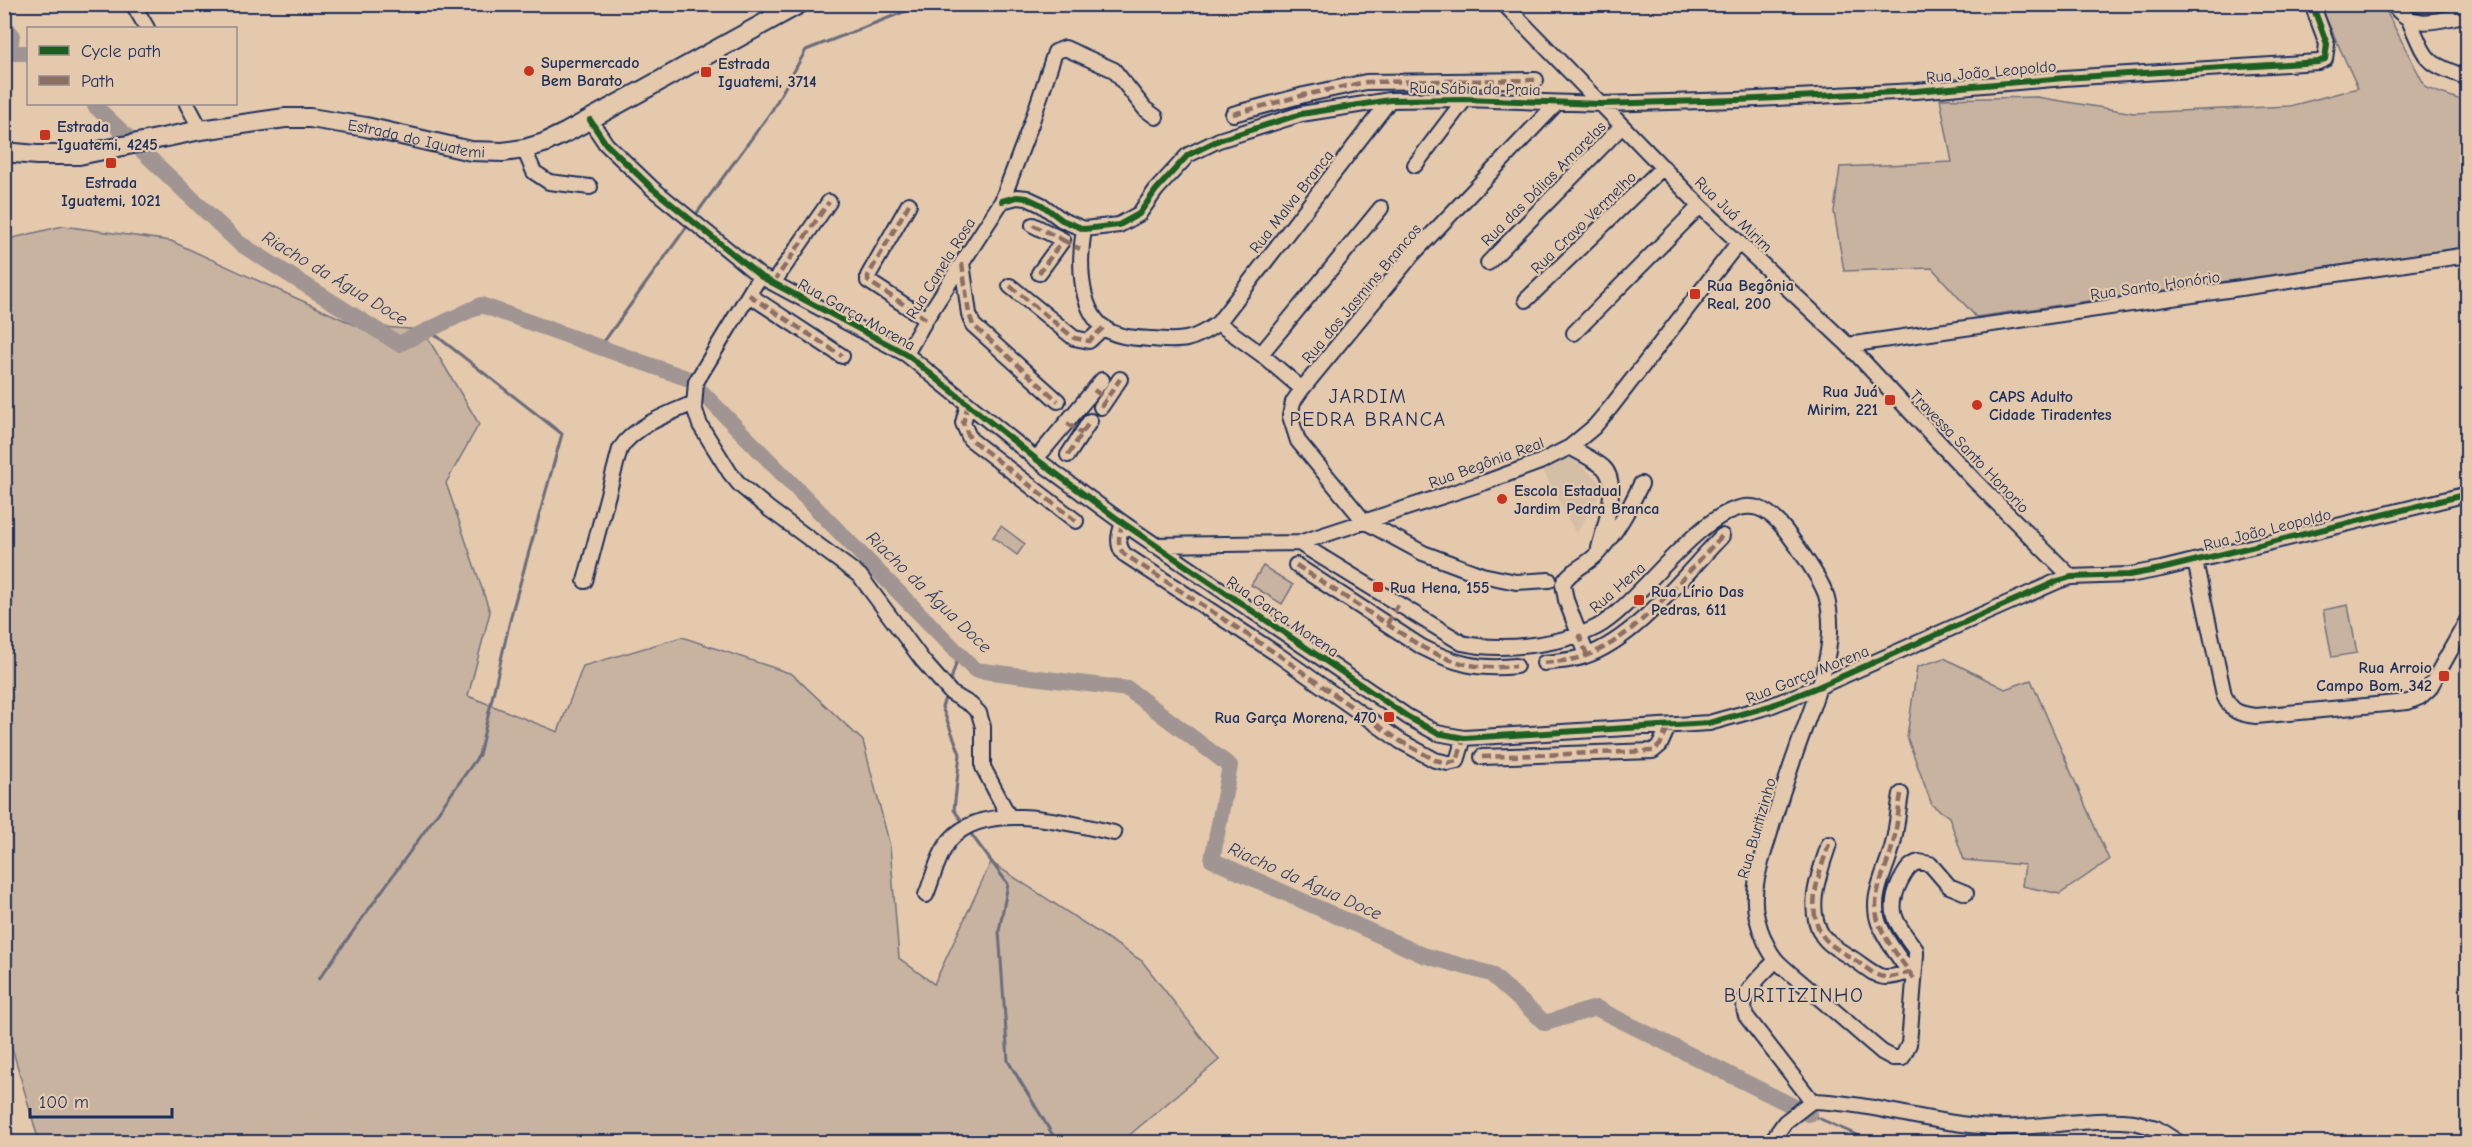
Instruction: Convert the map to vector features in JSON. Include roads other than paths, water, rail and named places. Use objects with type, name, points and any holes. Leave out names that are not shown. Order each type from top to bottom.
[{"type":"main road","name":"Estrada do Iguatemi","points":[[4,152],[44,156],[79,155],[201,130],[285,118],[310,118],[366,126],[471,151],[503,152],[544,143],[590,120],[799,4]]},
{"type":"street","points":[[133,4],[146,27]]},
{"type":"street","name":"Rua Juá Mirim","points":[[1504,4],[1700,206],[1848,345]]},
{"type":"street","name":"Rua João Leopoldo","points":[[1601,104],[1916,91],[2064,78],[2318,62],[2325,59],[2328,50],[2312,4]]},
{"type":"street","points":[[2393,4],[2409,21],[2427,59],[2434,66],[2468,78]]},
{"type":"street","points":[[2409,21],[2436,21],[2468,14]]},
{"type":"street","name":"Rua Canela Rosa","points":[[906,354],[1002,201],[1031,124],[1054,52],[1065,48],[1114,70],[1145,109],[1156,117]]},
{"type":"street","points":[[1233,114],[1366,82],[1536,80]]},
{"type":"street","points":[[1366,82],[1369,103]]},
{"type":"street","points":[[1415,165],[1465,99]]},
{"type":"street","name":"Rua Sábia da Praia","points":[[1084,229],[1119,225],[1133,219],[1188,155],[1219,140],[1301,114],[1390,100],[1465,99],[1601,104]]},
{"type":"street","name":"Rua Malva Branca","points":[[1218,323],[1390,100]]},
{"type":"street","name":"Rua dos Jasmins Brancos","points":[[1364,521],[1298,441],[1290,417],[1293,402],[1412,255],[1557,103]]},
{"type":"street","points":[[188,105],[201,130]]},
{"type":"street","name":"Rua Garça Morena","points":[[590,120],[606,144],[653,189],[760,276],[906,354],[1036,459],[1153,545],[1408,717],[1437,733],[1464,738],[1668,727],[1709,723],[1738,716],[1818,687],[2044,586],[2071,577]]},
{"type":"street","name":"Rua das Dálias Amarelas","points":[[1488,262],[1622,126]]},
{"type":"street","points":[[524,148],[534,171],[549,182],[590,187]]},
{"type":"street","name":"Rua Cravo Vermelho","points":[[1526,300],[1663,167]]},
{"type":"street","points":[[1002,201],[1017,197],[1027,198],[1042,205],[1062,220],[1084,229],[1080,249],[1083,284],[1088,301],[1104,327],[1133,338],[1179,341],[1202,334],[1218,323],[1261,354],[1302,389]]},
{"type":"street","points":[[773,283],[829,202]]},
{"type":"street","points":[[909,204],[868,276],[868,281],[926,319]]},
{"type":"street","points":[[1574,333],[1700,206]]},
{"type":"street","points":[[1261,354],[1381,208]]},
{"type":"street","points":[[1033,225],[1080,249]]},
{"type":"street","points":[[1039,273],[1063,240]]},
{"type":"street","name":"Rua Begônia Real","points":[[1153,545],[1299,543],[1486,482],[1540,462],[1570,447],[1594,427],[1611,407],[1738,243]]},
{"type":"street","name":"Rua Santo Honório","points":[[1848,345],[2468,255]]},
{"type":"street","points":[[962,262],[969,314],[973,325],[1058,401]]},
{"type":"street","points":[[760,276],[696,382],[694,404],[700,425],[730,473],[741,485],[769,509],[860,576],[930,669],[951,693],[971,705],[979,713],[983,727],[982,767],[1009,817]]},
{"type":"street","points":[[1010,286],[1074,338],[1089,341],[1104,327]]},
{"type":"street","points":[[749,295],[842,356]]},
{"type":"street","name":"Travessa Santo Honorio","points":[[1848,345],[1975,481],[2071,577]]},
{"type":"street","points":[[1036,459],[1098,385],[1104,403],[1120,379]]},
{"type":"street","points":[[585,581],[620,449],[625,441],[672,413],[694,404]]},
{"type":"street","points":[[968,404],[963,423],[970,439],[1076,521]]},
{"type":"street","points":[[1068,455],[1090,421]]},
{"type":"street","points":[[1067,423],[1082,434]]},
{"type":"street","points":[[1570,447],[1602,466],[1609,474],[1611,482],[1606,520],[1597,554]]},
{"type":"street","points":[[1587,656],[1563,584],[1568,576],[1597,554],[1626,515],[1641,484]]},
{"type":"street","name":"Rua João Leopoldo","points":[[2071,577],[2129,575],[2468,494]]},
{"type":"street","name":"Rua Hena","points":[[1299,543],[1462,643],[1475,646],[1534,644],[1579,634],[1598,627],[1611,618],[1651,581],[1700,530],[1718,516],[1738,508],[1756,508],[1766,512],[1782,525],[1816,573],[1826,596],[1830,621],[1830,643],[1818,687]]},
{"type":"street","points":[[1364,521],[1423,553],[1482,575],[1515,582],[1549,580]]},
{"type":"street","points":[[1123,523],[1119,533],[1119,545],[1124,554],[1277,654],[1400,741],[1424,756],[1448,763],[1457,761],[1464,738]]},
{"type":"street","points":[[1544,663],[1587,656],[1631,629],[1722,536]]},
{"type":"street","points":[[2195,561],[2224,695],[2234,711],[2242,715],[2256,716],[2408,702],[2420,697],[2429,689],[2468,619]]},
{"type":"street","points":[[1296,566],[1422,647],[1457,663],[1495,668],[1516,666]]},
{"type":"street","points":[[1387,624],[1398,605]]},
{"type":"street","name":"Rua Buritizinho","points":[[1818,687],[1785,783],[1761,863],[1755,890],[1757,917],[1776,960],[1882,1052],[1893,1058],[1902,1058],[1909,1044],[1911,975]]},
{"type":"street","points":[[1482,757],[1653,751],[1660,746],[1668,727]]},
{"type":"street","points":[[1901,794],[1896,832],[1890,857],[1878,886],[1876,910],[1881,928],[1911,975]]},
{"type":"street","points":[[926,895],[950,841],[968,827],[1009,817],[1068,822],[1114,832]]},
{"type":"street","points":[[1828,844],[1815,894],[1817,924],[1822,935],[1831,944],[1880,977],[1911,975]]},
{"type":"street","points":[[1911,975],[1916,950],[1897,924],[1892,909],[1896,891],[1907,870],[1914,863],[1930,864],[1949,886],[1966,893]]},
{"type":"street","points":[[1776,960],[1747,992],[1743,1009],[1746,1016],[1812,1101]]},
{"type":"street","points":[[1771,1143],[1785,1122],[1812,1101],[1869,1106],[1995,1127],[2134,1122],[2156,1128],[2178,1143]]},
{"type":"street","points":[[4,1137],[5,1143]]},
{"type":"waterway","points":[[694,217],[771,112],[806,50],[924,4]]},
{"type":"waterway","name":"Riacho da Água Doce","points":[[4,25],[12,35],[9,53],[27,53]]},
{"type":"waterway","name":"Riacho da Água Doce","points":[[95,105],[239,243],[399,344],[481,305],[689,379],[975,670],[1128,689],[1230,766],[1212,860],[1423,955],[1491,974],[1545,1023],[1596,1008],[1809,1114]]},
{"type":"waterway","points":[[600,347],[688,225]]},
{"type":"waterway","points":[[319,979],[479,755],[512,612],[562,434],[429,330]]},
{"type":"waterway","points":[[949,686],[959,654]]},
{"type":"waterway","points":[[946,695],[942,707],[960,754],[954,810],[965,825]]},
{"type":"waterway","points":[[968,830],[1008,884],[999,931],[1008,1061],[1057,1142]]},
{"type":"waterway","points":[[1809,1114],[1873,1142]]},
{"type":"place","name":"Supermercado Bem Barato","points":[[529,71]]},
{"type":"place","name":"Estrada Iguatemi, 3714","points":[[706,72]]},
{"type":"place","name":"Estrada Iguatemi, 4245","points":[[45,135]]},
{"type":"place","name":"Estrada Iguatemi, 1021","points":[[111,163]]},
{"type":"place","name":"Rua Begônia Real, 200","points":[[1695,294]]},
{"type":"place","name":"Rua Juá Mirim, 221","points":[[1890,400]]},
{"type":"place","name":"CAPS Adulto Cidade Tiradentes","points":[[1977,405]]},
{"type":"place","name":"Escola Estadual Jardim Pedra Branca","points":[[1502,499]]},
{"type":"place","name":"Rua Hena, 155","points":[[1378,587]]},
{"type":"place","name":"Rua Lírio Das Pedras, 611","points":[[1639,600]]},
{"type":"place","name":"Rua Arroio Campo Bom, 342","points":[[2444,676]]},
{"type":"place","name":"Rua Garça Morena, 470","points":[[1389,717]]},
{"type":"district","name":"JARDIM PEDRA BRANCA","points":[[1368,408]]},
{"type":"district","name":"BURITIZINHO","points":[[1794,995]]}]
